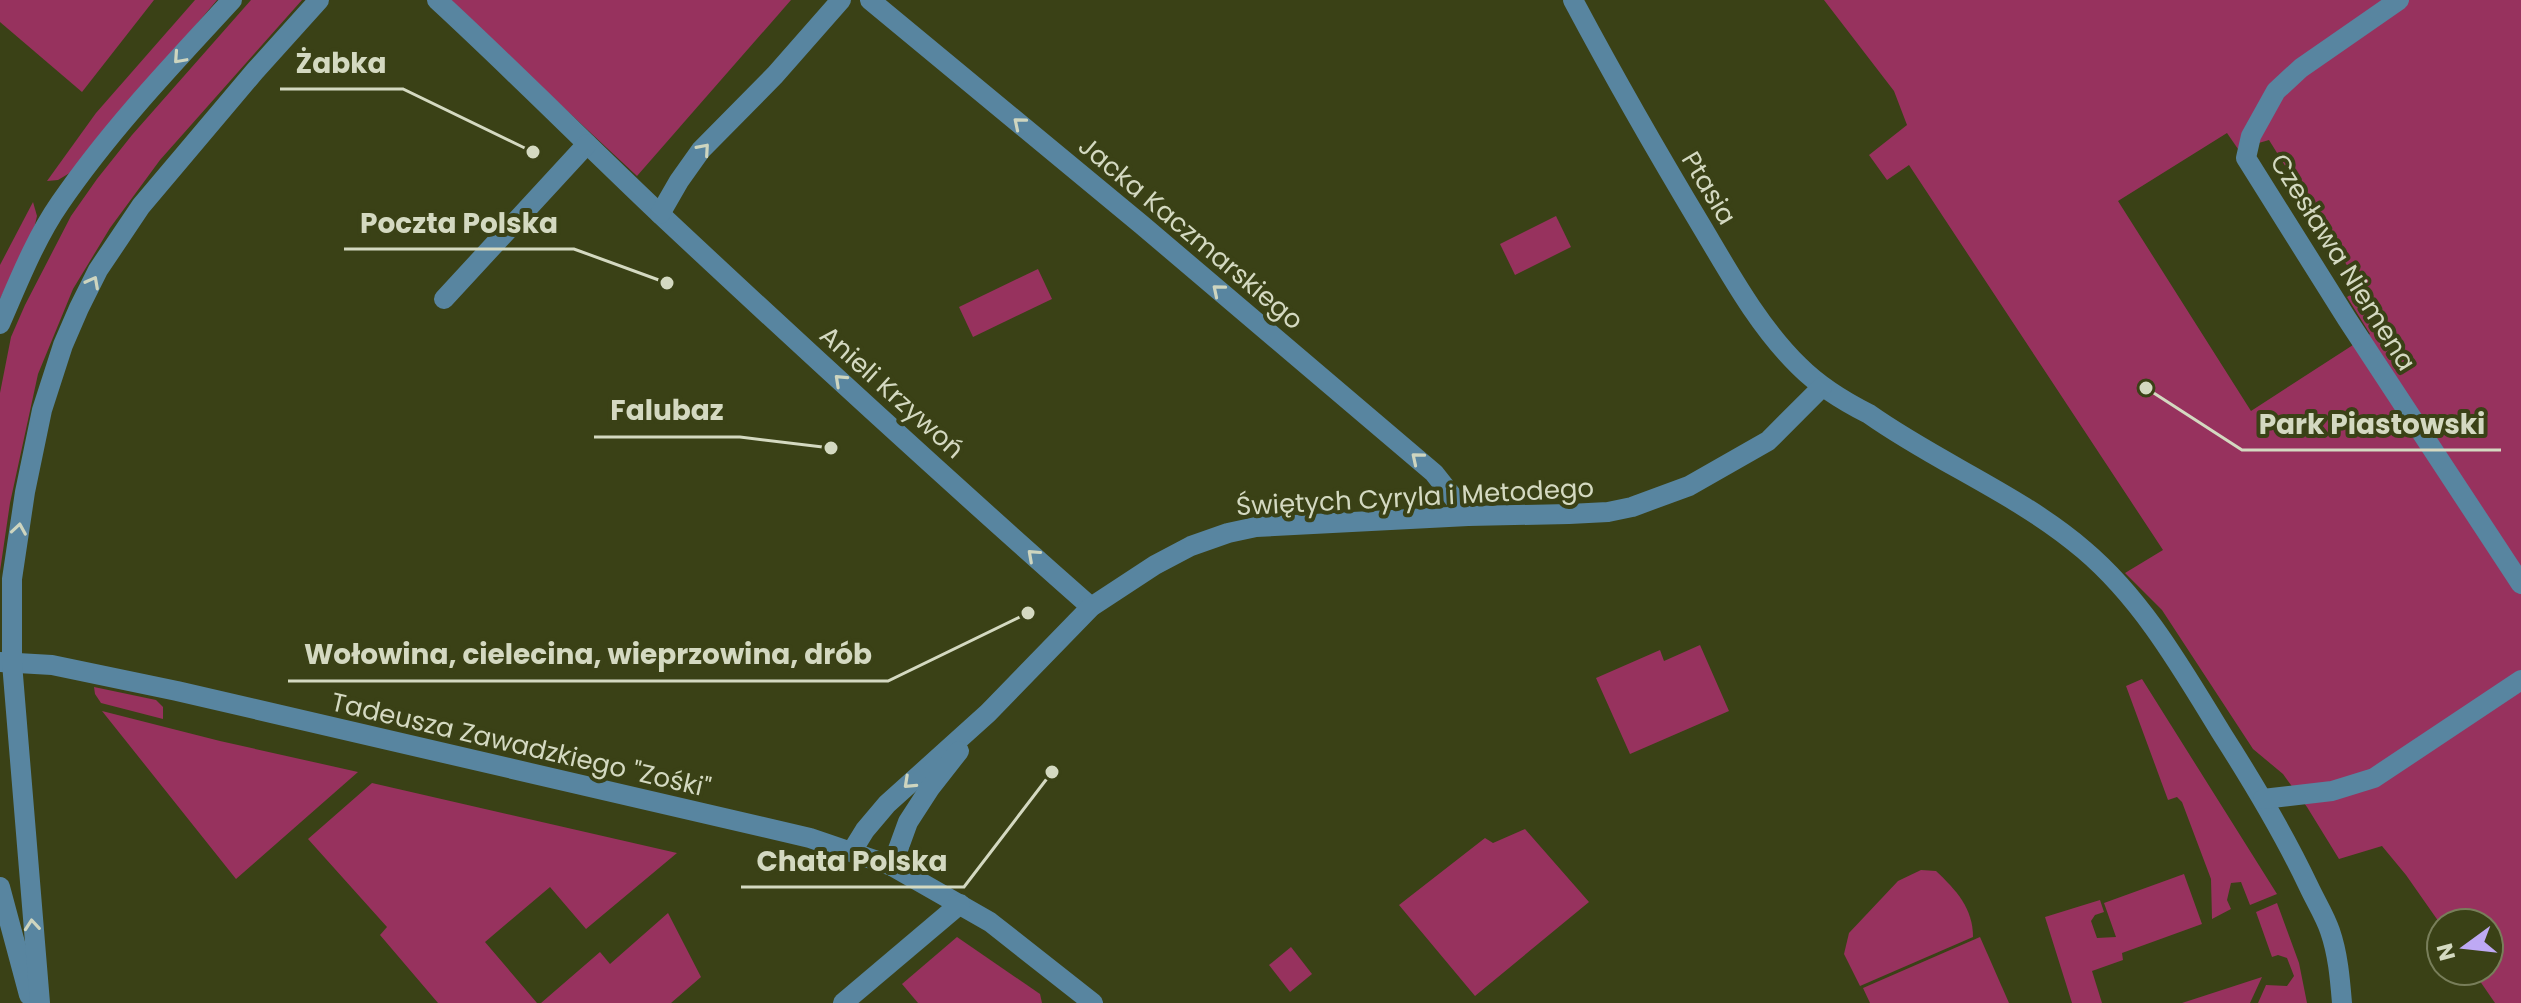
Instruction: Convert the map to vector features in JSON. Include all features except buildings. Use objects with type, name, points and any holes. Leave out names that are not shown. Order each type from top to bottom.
[{"type":"street","points":[[0,324],[59,204],[110,137],[232,0]]},
{"type":"street","points":[[40,1003],[3,663],[25,492],[42,410],[63,345],[79,308],[98,270],[141,206],[319,0]]},
{"type":"street","name":"Anieli Krzywoń","points":[[437,0],[499,56],[660,214],[1091,607]]},
{"type":"street","points":[[660,214],[701,150],[775,75],[841,0]]},
{"type":"street","name":"Jacka Kaczmarskiego","points":[[870,0],[1434,473],[1468,516]]},
{"type":"street","name":"Ptasia","points":[[1573,0],[1618,84],[1726,268],[1772,337],[1822,387]]},
{"type":"street","name":"Czesława Niemena","points":[[2399,0],[2301,68],[2276,91],[2251,136],[2246,158],[2521,584]]},
{"type":"street","points":[[444,299],[587,144]]},
{"type":"street","points":[[1822,387],[2045,520],[2112,575],[2171,651],[2263,799],[2295,857],[2330,932],[2337,959],[2342,1003]]},
{"type":"street","name":"Świętych Cyryla i Metodego","points":[[988,713],[1091,607],[1155,565],[1191,546],[1256,527],[1608,512],[1689,486],[1768,441],[1822,387]]},
{"type":"street","name":"Tadeusza Zawadzkiego \"Zośki\"","points":[[3,663],[52,665],[177,691],[810,838],[852,851],[892,866],[990,922],[1093,1003]]},
{"type":"street","points":[[2263,799],[2332,791],[2374,778],[2521,680]]},
{"type":"street","points":[[852,851],[887,804],[988,713]]},
{"type":"street","points":[[892,866],[908,822],[988,713]]},
{"type":"street","points":[[0,887],[32,1003]]},
{"type":"street","points":[[843,1003],[960,904]]},
{"type":"shaded area","points":[[0,0],[154,0],[82,92],[0,22]]},
{"type":"shaded area","points":[[195,0],[217,0],[73,171],[58,180],[47,181],[96,113]]},
{"type":"shaded area","points":[[251,0],[302,0],[160,160],[110,228],[73,289],[38,374],[10,503],[0,571],[0,393],[11,337],[25,305],[71,216],[97,179]]},
{"type":"shaded area","points":[[448,0],[791,0],[637,176]]},
{"type":"shaded area","points":[[1824,0],[2521,0],[2521,1003],[2495,1003],[2484,987],[2505,987],[2505,907],[2428,907],[2382,846],[2339,859],[2283,774],[2253,749],[2162,610],[2125,573],[2163,550],[1909,165],[1887,180],[1869,155],[1907,125],[1894,91]],"holes":[[[2227,133],[2238,149],[2269,140],[2361,288],[2347,297],[2370,334],[2251,411],[2118,201]]]},
{"type":"shaded area","points":[[33,202],[37,216],[34,229],[0,299],[0,265]]},
{"type":"shaded area","points":[[1556,216],[1571,247],[1515,275],[1500,244]]},
{"type":"shaded area","points":[[1038,269],[1052,299],[973,337],[959,307]]},
{"type":"shaded area","points":[[1700,645],[1729,711],[1630,754],[1596,678],[1660,650],[1664,661]]},
{"type":"shaded area","points":[[2142,679],[2277,894],[2250,905],[2241,882],[2231,883],[2227,900],[2231,909],[2212,919],[2211,879],[2182,802],[2177,797],[2168,800],[2126,686]]},
{"type":"shaded area","points":[[94,687],[156,700],[163,707],[163,719],[101,703]]},
{"type":"shaded area","points":[[102,711],[220,741],[358,772],[236,879]]},
{"type":"shaded area","points":[[372,783],[677,853],[586,929],[550,887],[485,942],[537,1003],[438,1003],[380,935],[387,927],[308,839]]},
{"type":"shaded area","points":[[1525,829],[1589,902],[1475,996],[1399,905],[1485,838],[1493,843]]},
{"type":"shaded area","points":[[1921,870],[1936,871],[1956,893],[1967,908],[1973,937],[1860,986],[1844,954],[1849,933],[1898,881]]},
{"type":"shaded area","points":[[2184,874],[2202,924],[2122,953],[2123,960],[2092,971],[2102,1003],[2072,1003],[2045,917],[2100,900],[2104,912],[2095,915],[2091,921],[2097,938],[2116,937],[2104,903]]},
{"type":"shaded area","points":[[2277,903],[2299,963],[2307,1003],[2258,1003],[2266,985],[2287,986],[2294,976],[2287,958],[2272,957],[2256,912]]},
{"type":"shaded area","points":[[668,913],[701,977],[671,1003],[541,1003],[600,952],[610,964]]},
{"type":"shaded area","points":[[957,937],[1040,994],[1042,1003],[918,1003],[902,984]]},
{"type":"shaded area","points":[[1980,937],[2009,1003],[1870,1003],[1863,988]]},
{"type":"shaded area","points":[[1291,947],[1312,974],[1290,992],[1269,965]]},
{"type":"shaded area","points":[[2262,977],[2250,1003],[2182,1003]]},
{"type":"place","name":"Żabka","points":[[533,152]]},
{"type":"place","name":"Poczta Polska","points":[[667,283]]},
{"type":"place","name":"Park Piastowski","points":[[2146,388]]},
{"type":"place","name":"Falubaz","points":[[831,448]]},
{"type":"place","name":"Wołowina, cielecina, wieprzowina, drób","points":[[1028,613]]},
{"type":"place","name":"Chata Polska","points":[[1052,772]]}]
